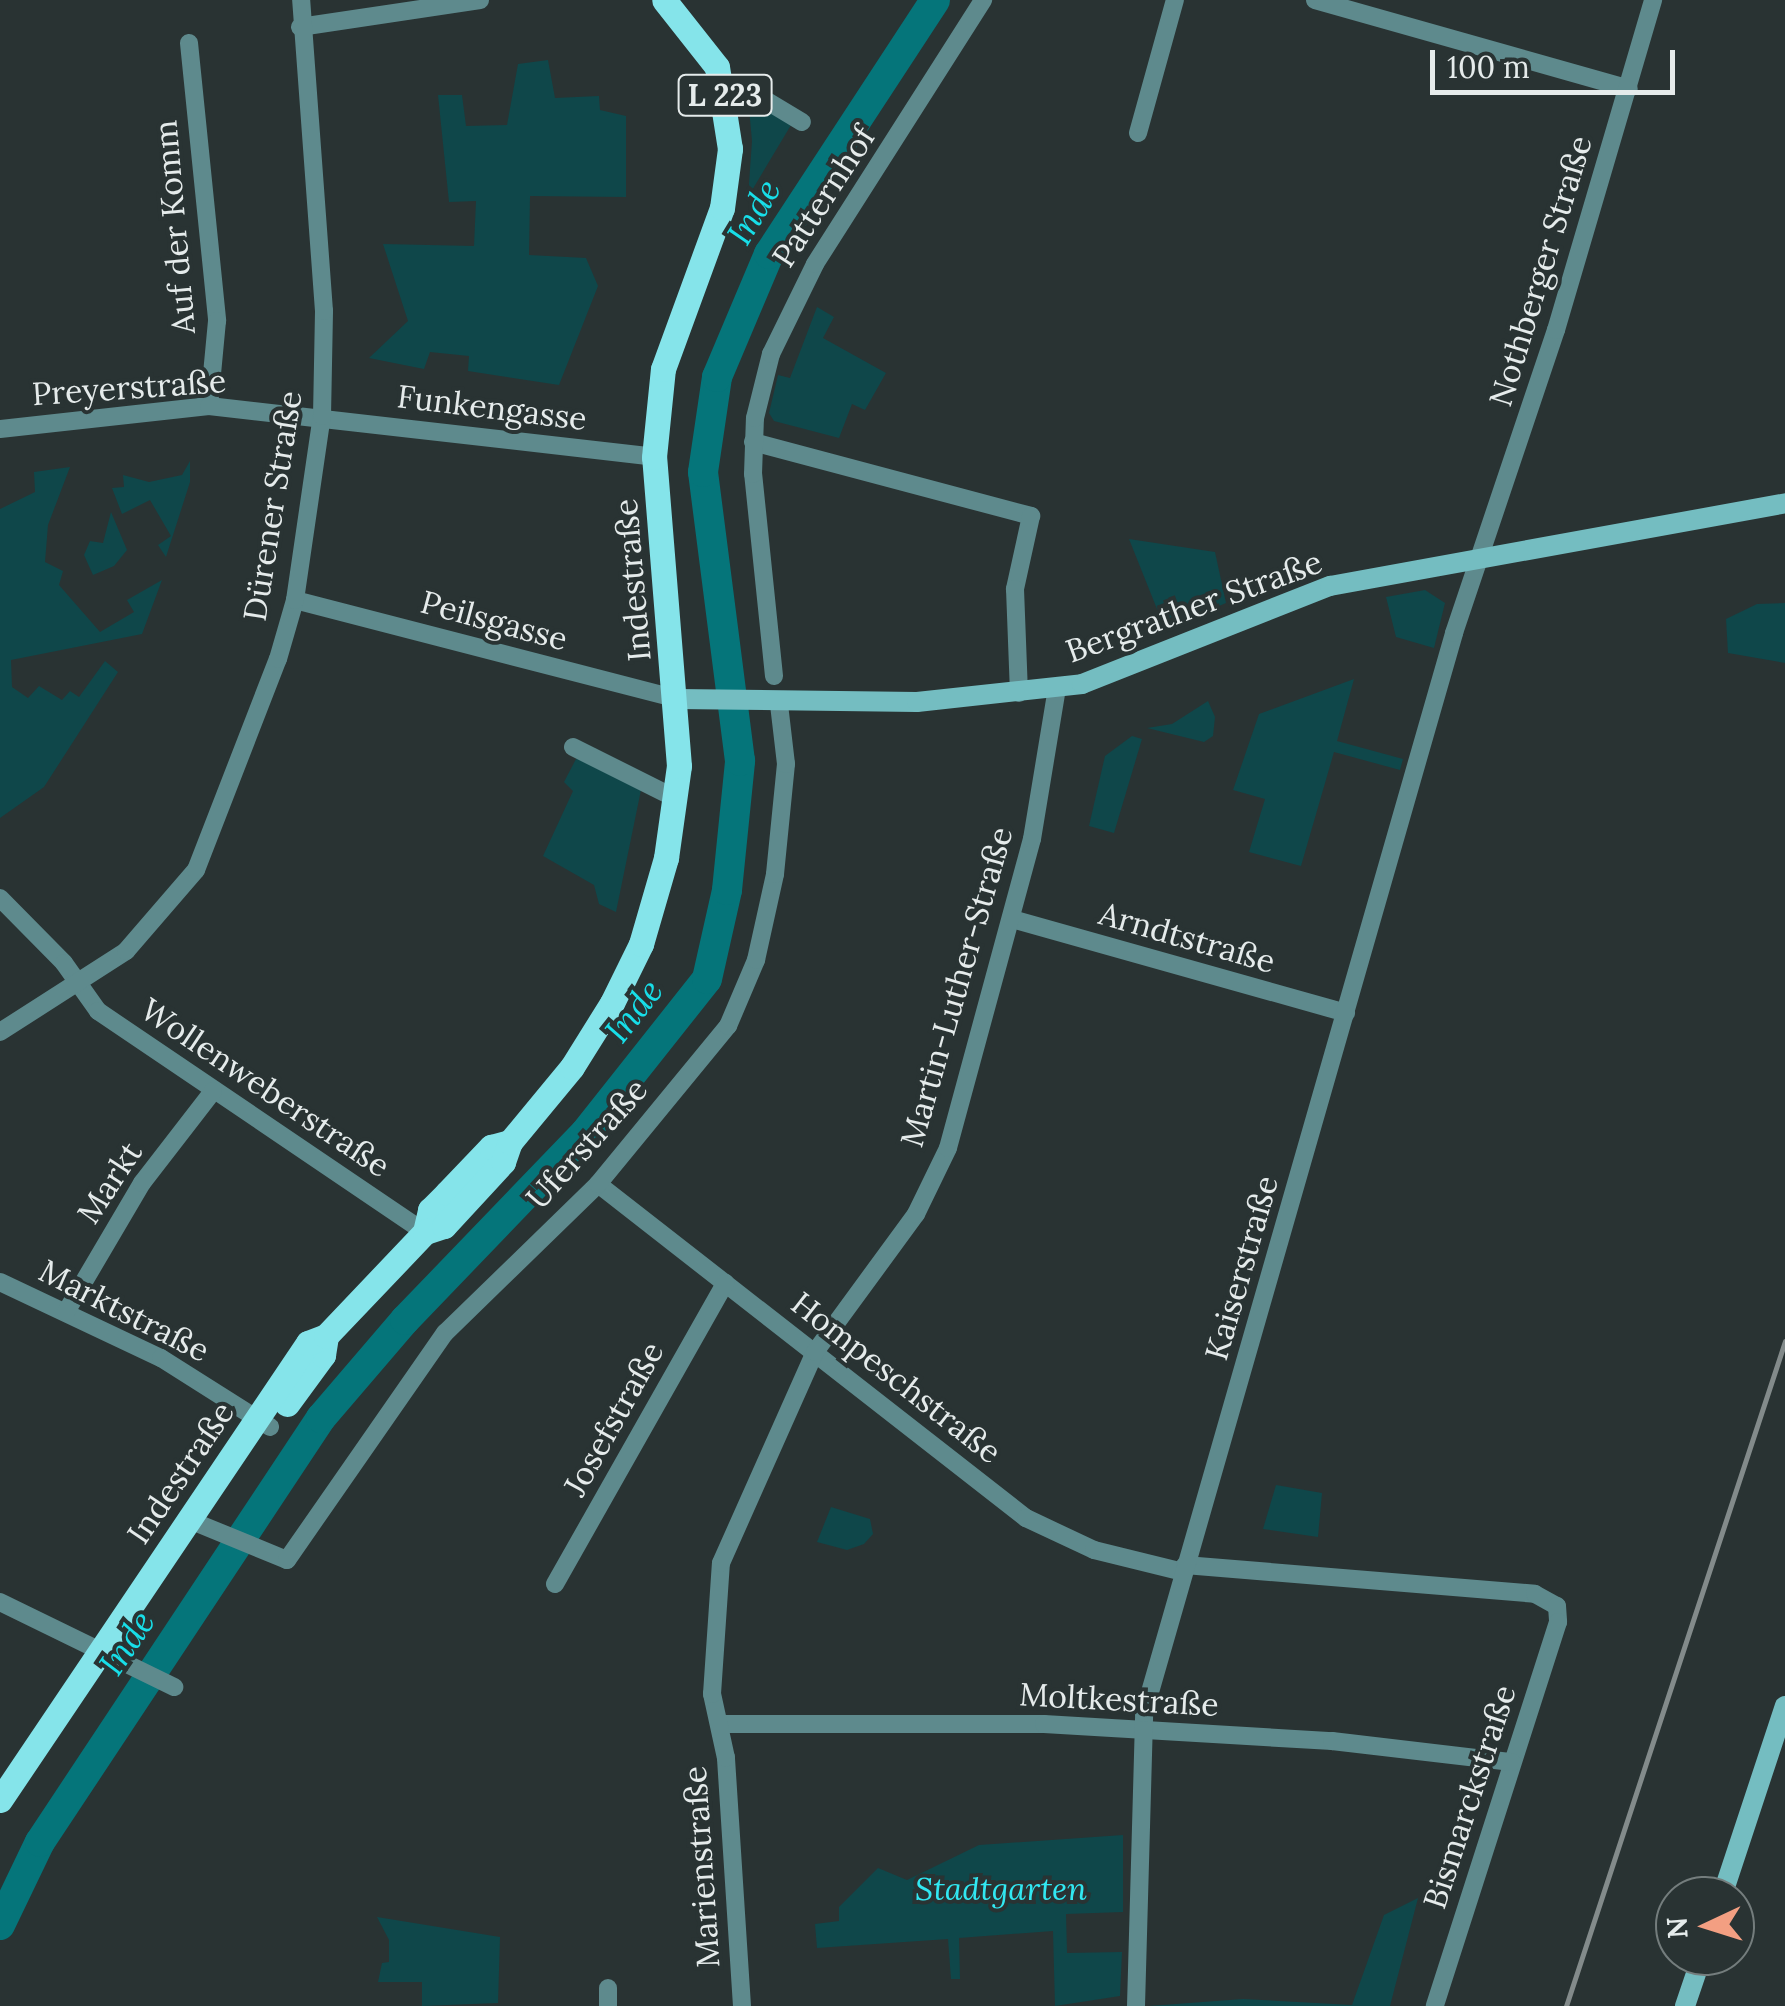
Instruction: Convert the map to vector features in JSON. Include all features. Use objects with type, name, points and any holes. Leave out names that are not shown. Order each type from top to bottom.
[{"type":"main road","name":"Indestraße","points":[[0,1800],[102,1656],[120,1645],[201,1526],[308,1343],[326,1336],[425,1232],[453,1217],[504,1162],[510,1142],[572,1067],[634,959],[666,858],[689,700],[654,457],[663,369],[728,179],[724,86],[699,37],[664,0]]},
{"type":"main road","name":"Bergrather Straße","points":[[689,700],[769,704],[1057,688],[1096,680],[1320,588],[1785,503]]},
{"type":"main road","points":[[1729,1876],[1780,1735],[1785,1706]]},
{"type":"main road","points":[[1685,2006],[1695,1976]]},
{"type":"street","name":"Dürener Straße","points":[[0,1032],[80,986],[126,951],[196,870],[295,600],[322,416],[323,293],[300,27],[301,0]]},
{"type":"street","points":[[300,27],[480,0]]},
{"type":"street","name":"Patternhof","points":[[774,676],[754,442],[771,354],[790,307],[983,0]]},
{"type":"street","points":[[1138,133],[1176,0]]},
{"type":"street","points":[[1314,0],[1379,8],[1629,89]]},
{"type":"street","name":"Nothberger Straße","points":[[1479,558],[1629,89],[1653,0]]},
{"type":"street","name":"Auf der Komm","points":[[189,43],[217,321],[210,406]]},
{"type":"street","points":[[724,86],[746,89],[802,122]]},
{"type":"street","name":"Preyerstraße","points":[[0,429],[210,406],[322,416]]},
{"type":"street","name":"Funkengasse","points":[[322,416],[654,457]]},
{"type":"street","points":[[754,442],[1030,516],[1015,589],[1019,693]]},
{"type":"street","name":"Kaiserstraße","points":[[1136,2006],[1142,1729],[1184,1568],[1479,558]]},
{"type":"street","name":"Peilsgasse","points":[[295,600],[689,700]]},
{"type":"street","name":"Martin-Luther-Straße","points":[[721,1724],[712,1662],[721,1564],[816,1352],[916,1214],[948,1148],[1012,919],[1057,688]]},
{"type":"street","name":"Uferstraße","points":[[201,1526],[286,1560],[446,1333],[598,1184],[728,1026],[756,960],[775,874],[785,780],[769,704]]},
{"type":"street","points":[[573,747],[675,798]]},
{"type":"street","name":"Wollenweberstraße","points":[[0,898],[98,1010],[425,1232]]},
{"type":"street","name":"Arndtstraße","points":[[1012,919],[1346,1012]]},
{"type":"street","name":"Markt","points":[[66,1312],[142,1182],[213,1091]]},
{"type":"street","name":"Hompeschstraße","points":[[598,1184],[1026,1518],[1094,1550],[1184,1568],[1535,1594],[1557,1606]]},
{"type":"street","name":"Marktstraße","points":[[0,1282],[161,1358],[263,1423]]},
{"type":"street","name":"Josefstraße","points":[[555,1584],[725,1283]]},
{"type":"street","points":[[0,1602],[102,1656],[174,1687]]},
{"type":"street","name":"Bismarckstraße","points":[[1435,2006],[1558,1622],[1557,1606]]},
{"type":"street","name":"Moltkestraße","points":[[721,1724],[1142,1729],[1512,1762]]},
{"type":"street","name":"Marienstraße","points":[[721,1724],[742,2006]]},
{"type":"green space","points":[[548,60],[555,98],[599,96],[600,110],[626,116],[626,197],[530,196],[529,255],[586,258],[598,286],[559,385],[468,371],[469,356],[430,352],[424,369],[369,358],[408,321],[383,244],[474,246],[476,201],[449,202],[438,95],[462,95],[466,126],[507,125],[518,64]]},
{"type":"green space","points":[[748,97],[791,125],[748,197],[752,141]]},
{"type":"green space","points":[[817,307],[834,317],[823,338],[886,373],[865,410],[852,404],[839,438],[774,421],[769,413],[778,375],[790,378]]},
{"type":"green space","points":[[190,461],[190,482],[166,557],[158,545],[171,536],[150,500],[122,514],[112,488],[124,487],[123,475],[149,482],[182,475]]},
{"type":"green space","points":[[70,467],[48,525],[45,562],[63,571],[59,585],[100,632],[134,612],[127,600],[162,580],[142,634],[11,660],[12,687],[28,698],[39,686],[62,700],[70,691],[79,697],[105,661],[118,672],[44,787],[0,818],[0,509],[35,492],[34,472]]},
{"type":"green space","points":[[111,512],[127,550],[114,566],[93,575],[84,555],[90,541],[103,543]]},
{"type":"green space","points":[[1129,539],[1215,552],[1226,603],[1165,629]]},
{"type":"green space","points":[[1425,590],[1445,603],[1434,648],[1396,637],[1386,597]]},
{"type":"green space","points":[[1785,603],[1785,663],[1728,653],[1726,619],[1757,604]]},
{"type":"green space","points":[[1354,679],[1337,741],[1403,759],[1400,770],[1334,752],[1301,866],[1249,852],[1265,799],[1233,790],[1259,714]]},
{"type":"green space","points":[[1208,701],[1215,717],[1213,736],[1204,742],[1147,728],[1172,724]]},
{"type":"green space","points":[[1132,736],[1142,739],[1114,833],[1089,826],[1105,756]]},
{"type":"green space","points":[[586,758],[642,785],[616,912],[599,904],[594,885],[543,856],[573,791],[564,782],[576,759]]},
{"type":"green space","points":[[1276,1485],[1322,1493],[1318,1537],[1263,1529]]},
{"type":"green space","points":[[831,1507],[870,1519],[873,1534],[864,1544],[847,1550],[817,1542]]},
{"type":"green space","name":"Stadtgarten","points":[[1123,1835],[1123,1912],[1066,1914],[1067,1953],[1122,1952],[1120,1996],[1055,2006],[1053,1931],[959,1938],[960,1979],[951,1979],[948,1939],[817,1948],[815,1924],[839,1921],[839,1907],[878,1868],[907,1880],[979,1845]]},
{"type":"green space","points":[[1418,1898],[1390,2006],[1149,2006],[1243,1999],[1352,2005],[1384,1915]]},
{"type":"green space","points":[[377,1917],[500,1937],[498,2003],[422,2006],[422,1982],[378,1982],[382,1963],[389,1962],[389,1940]]},
{"type":"waterway","name":"Inde","points":[[0,1925],[40,1842],[321,1418],[405,1320],[585,1133],[707,979],[727,890],[740,761],[703,472],[717,377],[769,254],[935,0]]},
{"type":"railway","points":[[1566,2006],[1785,1341]]}]
